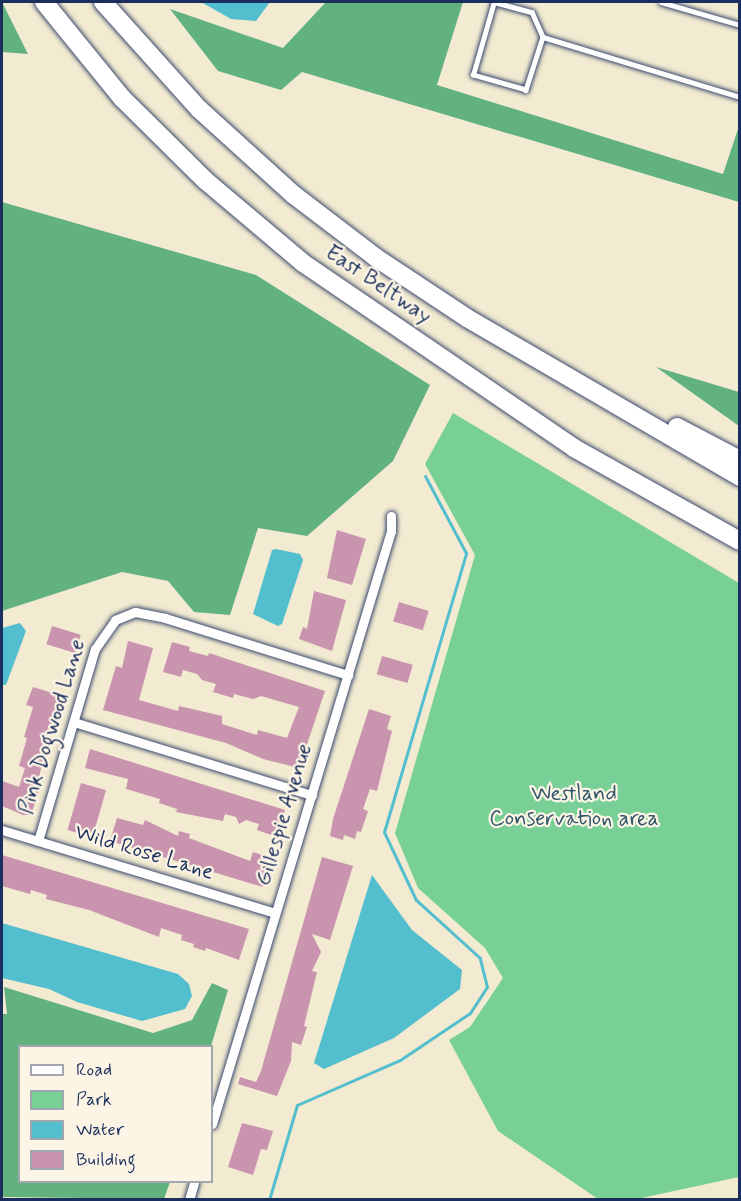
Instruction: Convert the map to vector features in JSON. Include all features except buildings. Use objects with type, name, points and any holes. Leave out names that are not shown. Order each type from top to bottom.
[{"type":"highway","name":"East Beltway","points":[[44,2],[122,98],[206,181],[303,263],[574,448],[740,542]]},
{"type":"highway","name":"East Beltway","points":[[102,2],[199,109],[294,195],[399,274],[550,367],[740,477]]},
{"type":"highway","points":[[550,367],[598,387],[740,460]]},
{"type":"highway","points":[[574,448],[740,550]]},
{"type":"street","name":"Gillespie Avenue","points":[[213,1121],[391,531],[391,516]]},
{"type":"street","name":"Pink Dogwood Lane","points":[[38,842],[103,633],[115,620],[135,612],[165,618],[348,675]]},
{"type":"street","points":[[74,722],[312,795]]},
{"type":"street","name":"Wild Rose Lane","points":[[2,830],[275,913]]},
{"type":"street","points":[[189,1200],[194,1183]]},
{"type":"lane","points":[[543,37],[526,90],[473,75],[494,2],[532,12],[543,37],[740,98]]},
{"type":"lane","points":[[661,2],[740,25]]},
{"type":"green space","points":[[2,2],[28,54],[2,52]]},
{"type":"green space","points":[[326,2],[463,2],[437,85],[723,174],[739,126],[739,202],[302,72],[281,90],[218,71],[170,9],[283,48]]},
{"type":"green space","points":[[2,202],[256,275],[430,385],[393,461],[307,536],[258,528],[230,615],[194,612],[168,581],[122,572],[2,611]]},
{"type":"green space","points":[[656,367],[739,392],[739,426]]},
{"type":"green space","name":"Westland Conservation area","points":[[453,413],[739,583],[739,1177],[637,1199],[598,1199],[498,1131],[449,1040],[470,1027],[503,978],[485,948],[418,888],[395,833],[475,555],[425,464]]},
{"type":"green space","points":[[212,983],[228,990],[211,1045],[18,1045],[18,1183],[170,1183],[164,1199],[2,1197],[2,1014],[7,1014],[4,987],[153,1033],[192,1020]]},
{"type":"water","points":[[201,2],[270,2],[256,21],[231,19]]},
{"type":"water","points":[[272,550],[300,554],[303,560],[282,624],[278,626],[253,614]]},
{"type":"water","points":[[20,623],[26,631],[6,685],[2,685],[2,628]]},
{"type":"water","points":[[372,875],[412,930],[462,970],[460,989],[394,1038],[324,1069],[314,1063]]},
{"type":"water","points":[[2,923],[178,974],[189,984],[192,996],[185,1009],[142,1021],[77,1002],[49,989],[2,978]]},
{"type":"waterway","points":[[269,1200],[297,1105],[400,1060],[470,1013],[487,987],[480,958],[416,900],[384,832],[466,553],[425,476]]}]
